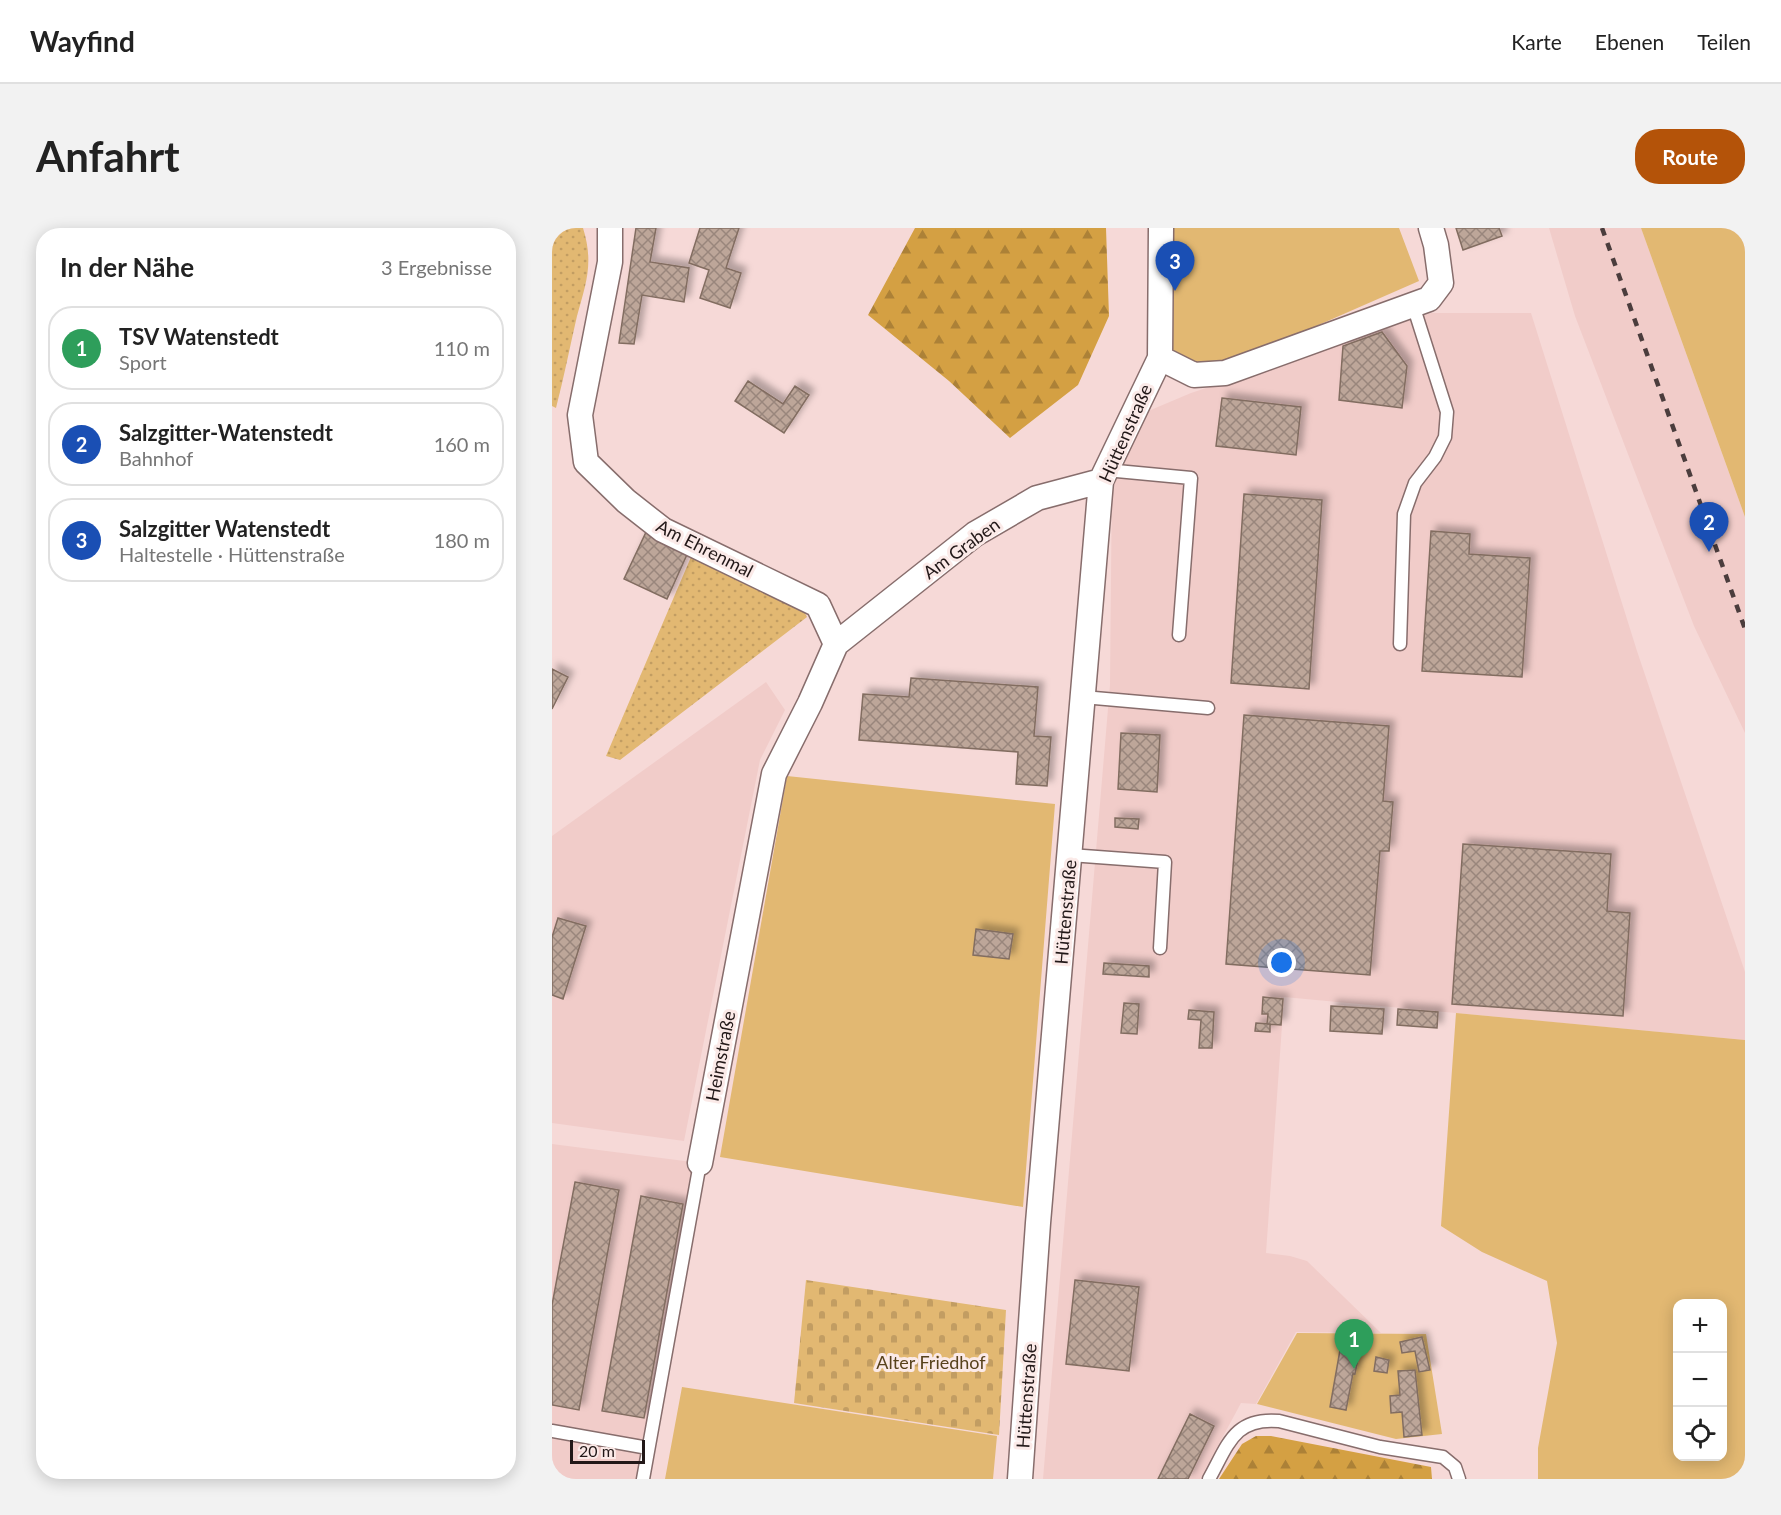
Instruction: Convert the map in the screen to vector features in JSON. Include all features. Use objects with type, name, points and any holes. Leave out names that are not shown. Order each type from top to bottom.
[{"type":"street","name":"Am Ehrenmal","points":[[610,228],[610,262],[580,415],[586,462],[626,501],[663,530],[818,604],[836,644]]},
{"type":"street","name":"Hüttenstraße","points":[[1020,1479],[1038,1223],[1103,476],[1160,358],[1161,228]]},
{"type":"street","points":[[1160,358],[1194,375],[1225,373],[1429,299],[1441,283],[1436,245],[1431,228]]},
{"type":"street","name":"Am Graben","points":[[836,644],[975,534],[1037,498],[1103,476]]},
{"type":"street","name":"Heimstraße","points":[[700,1163],[774,774],[810,703],[836,644]]},
{"type":"lane","points":[[1400,644],[1404,514],[1415,483],[1435,457],[1446,436],[1447,412],[1413,305]]},
{"type":"lane","points":[[1103,476],[1191,478],[1179,635]]},
{"type":"lane","points":[[1083,697],[1208,708]]},
{"type":"lane","points":[[1070,855],[1165,862],[1161,948]]},
{"type":"lane","name":"Heimstraße","points":[[643,1479],[700,1163]]},
{"type":"lane","points":[[1209,1479],[1237,1432],[1248,1424],[1268,1420],[1380,1447],[1443,1457],[1455,1467],[1459,1479]]},
{"type":"lane","points":[[552,1431],[648,1448]]},
{"type":"shaded area","points":[[1549,228],[1641,228],[1745,517],[1745,733],[1694,626],[1575,316]]},
{"type":"shaded area","points":[[1431,313],[1531,313],[1637,651],[1745,972],[1745,1040],[1284,997],[1266,1253],[1307,1261],[1381,1333],[1296,1332],[1256,1404],[1241,1403],[1200,1479],[1043,1479],[1110,685],[1112,473],[1146,412],[1191,393]]},
{"type":"shaded area","points":[[766,682],[785,710],[760,760],[684,1141],[552,1123],[552,836]]},
{"type":"shaded area","points":[[552,1144],[700,1163],[643,1479],[552,1479]]},
{"type":"green space","points":[[552,228],[583,228],[588,252],[586,283],[556,408],[552,406]]},
{"type":"green space","points":[[915,228],[1106,228],[1109,316],[1078,385],[1010,438],[949,381],[868,315]]},
{"type":"green space","points":[[1168,228],[1399,228],[1419,281],[1227,365],[1196,369],[1167,355]]},
{"type":"green space","points":[[1641,228],[1745,228],[1745,517]]},
{"type":"green space","points":[[694,550],[799,602],[807,617],[620,760],[606,756]]},
{"type":"green space","points":[[787,776],[1055,804],[1023,1207],[720,1157]]},
{"type":"green space","points":[[1456,1013],[1745,1040],[1745,1479],[1538,1479],[1538,1448],[1557,1343],[1547,1281],[1482,1252],[1441,1226]]},
{"type":"green space","name":"Alter Friedhof","points":[[806,1280],[1006,1310],[999,1435],[794,1403]]},
{"type":"green space","points":[[1297,1333],[1426,1334],[1442,1434],[1396,1439],[1257,1404]]},
{"type":"green space","points":[[682,1387],[997,1436],[993,1479],[665,1479]]},
{"type":"green space","points":[[1256,1436],[1271,1436],[1431,1467],[1432,1479],[1219,1479],[1242,1444]]},
{"type":"building","points":[[636,228],[656,228],[650,262],[689,268],[684,302],[642,295],[634,344],[619,343]]},
{"type":"building","points":[[700,228],[739,228],[726,268],[741,273],[730,308],[700,298],[709,270],[689,263]]},
{"type":"building","points":[[1456,228],[1499,228],[1502,236],[1463,250]]},
{"type":"building","points":[[1382,332],[1407,366],[1402,408],[1339,400],[1343,346]]},
{"type":"building","points":[[748,381],[783,404],[795,386],[809,395],[784,433],[735,401]]},
{"type":"building","points":[[1222,398],[1301,407],[1296,455],[1216,446]]},
{"type":"building","points":[[1244,494],[1322,500],[1309,689],[1231,683]]},
{"type":"building","points":[[647,530],[689,550],[667,599],[624,579]]},
{"type":"building","points":[[1431,531],[1470,534],[1469,554],[1530,558],[1522,677],[1422,671]]},
{"type":"building","points":[[552,669],[568,677],[552,709]]},
{"type":"building","points":[[911,678],[1038,687],[1034,736],[1051,737],[1047,786],[1016,784],[1018,752],[859,740],[863,694],[909,697]]},
{"type":"building","points":[[1244,715],[1389,726],[1383,801],[1393,802],[1389,851],[1380,851],[1370,975],[1226,964]]},
{"type":"building","points":[[1121,733],[1160,735],[1157,792],[1118,789]]},
{"type":"building","points":[[1115,818],[1139,819],[1138,829],[1115,827]]},
{"type":"building","points":[[1463,844],[1611,854],[1607,911],[1630,913],[1623,1016],[1452,1004]]},
{"type":"building","points":[[558,918],[586,926],[563,999],[552,995],[552,937]]},
{"type":"building","points":[[976,929],[1013,934],[1009,959],[973,955]]},
{"type":"building","points":[[1104,963],[1149,966],[1149,977],[1103,974]]},
{"type":"building","points":[[1263,997],[1283,999],[1281,1025],[1267,1024],[1268,1014],[1262,1014]]},
{"type":"building","points":[[1124,1003],[1139,1004],[1137,1034],[1121,1033]]},
{"type":"building","points":[[1331,1006],[1384,1009],[1382,1034],[1330,1031]]},
{"type":"building","points":[[1398,1009],[1438,1012],[1437,1028],[1397,1025]]},
{"type":"building","points":[[1189,1010],[1214,1012],[1212,1048],[1199,1048],[1201,1020],[1188,1019]]},
{"type":"building","points":[[1256,1023],[1270,1024],[1270,1032],[1255,1031]]},
{"type":"building","points":[[575,1182],[619,1190],[579,1410],[552,1405],[552,1305]]},
{"type":"building","points":[[641,1196],[683,1204],[644,1418],[602,1411]]},
{"type":"building","points":[[1075,1280],[1139,1287],[1129,1371],[1066,1364]]},
{"type":"building","points":[[1422,1337],[1430,1370],[1419,1372],[1415,1351],[1402,1353],[1400,1342]]},
{"type":"building","points":[[1340,1350],[1359,1354],[1346,1410],[1330,1407]]},
{"type":"building","points":[[1376,1357],[1389,1360],[1387,1373],[1374,1371]]},
{"type":"building","points":[[1415,1370],[1422,1435],[1404,1437],[1402,1412],[1391,1413],[1390,1396],[1400,1395],[1398,1371]]},
{"type":"building","points":[[1190,1414],[1214,1426],[1188,1479],[1158,1479]]},
{"type":"railway","points":[[1602,228],[1745,629]]},
{"type":"place","name":"Salzgitter Watenstedt","points":[[1175,291]]},
{"type":"place","name":"Salzgitter-Watenstedt","points":[[1709,552]]},
{"type":"place","name":"TSV Watenstedt","points":[[1354,1369]]}]
